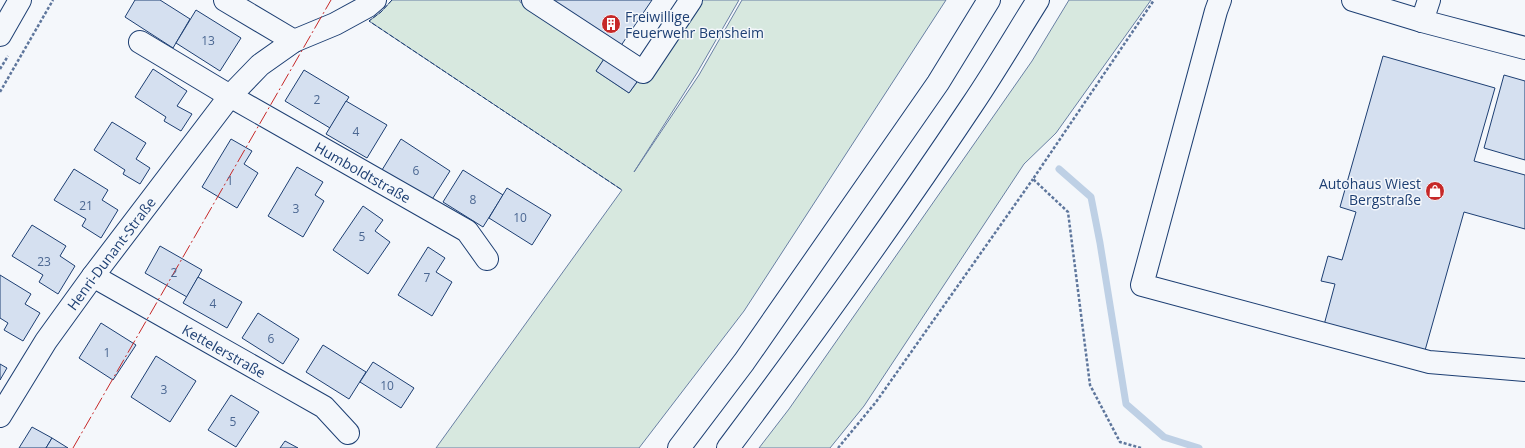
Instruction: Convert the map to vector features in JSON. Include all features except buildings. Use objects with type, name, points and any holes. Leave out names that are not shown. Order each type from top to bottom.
[{"type":"main road","points":[[0,35],[20,0]]},
{"type":"main road","points":[[225,0],[294,41]]},
{"type":"main road","name":"Henri-Dunant-Straße","points":[[0,416],[46,341],[93,276],[230,96],[260,65],[294,41],[335,24],[368,6],[375,0]]},
{"type":"main road","points":[[533,0],[643,72],[691,0]]},
{"type":"main road","points":[[679,448],[748,356],[938,83],[989,0]]},
{"type":"main road","points":[[728,448],[778,381],[890,224],[972,104],[1038,0]]},
{"type":"main road","points":[[1220,0],[1142,285],[1429,362],[1525,370]]},
{"type":"main road","points":[[1353,0],[1422,21],[1525,48]]},
{"type":"main road","points":[[1422,21],[1429,0]]},
{"type":"main road","points":[[140,42],[230,96]]},
{"type":"main road","name":"Humboldtstraße","points":[[230,96],[467,231],[487,259]]},
{"type":"main road","name":"Kettelerstraße","points":[[93,276],[324,407],[348,433]]},
{"type":"path","points":[[0,92],[53,0]]},
{"type":"path","points":[[838,448],[876,402],[1033,179],[1154,0]]},
{"type":"path","points":[[1033,179],[1068,212],[1090,385],[1120,442],[1141,448]]},
{"type":"shaded area","points":[[392,0],[520,0],[520,2],[606,56],[596,71],[629,93],[699,0],[739,0],[697,73],[634,172],[699,75],[742,0],[946,0],[744,311],[639,448],[436,448],[622,190],[369,21],[381,12]]},
{"type":"shaded area","points":[[1069,0],[1151,0],[1056,133],[1024,164],[864,406],[830,448],[759,448],[789,409],[1032,61]]},
{"type":"waterway","points":[[1059,169],[1091,197],[1100,243],[1126,404],[1164,437],[1199,448]]},
{"type":"fence","points":[[392,0],[381,12],[369,21],[622,190]]},
{"type":"power","points":[[73,448],[331,0]]},
{"type":"place","name":"Freiwillige Feuerwehr Bensheim","points":[[611,24]]},
{"type":"place","name":"Autohaus Wiest Bergstraße","points":[[1435,191]]}]
